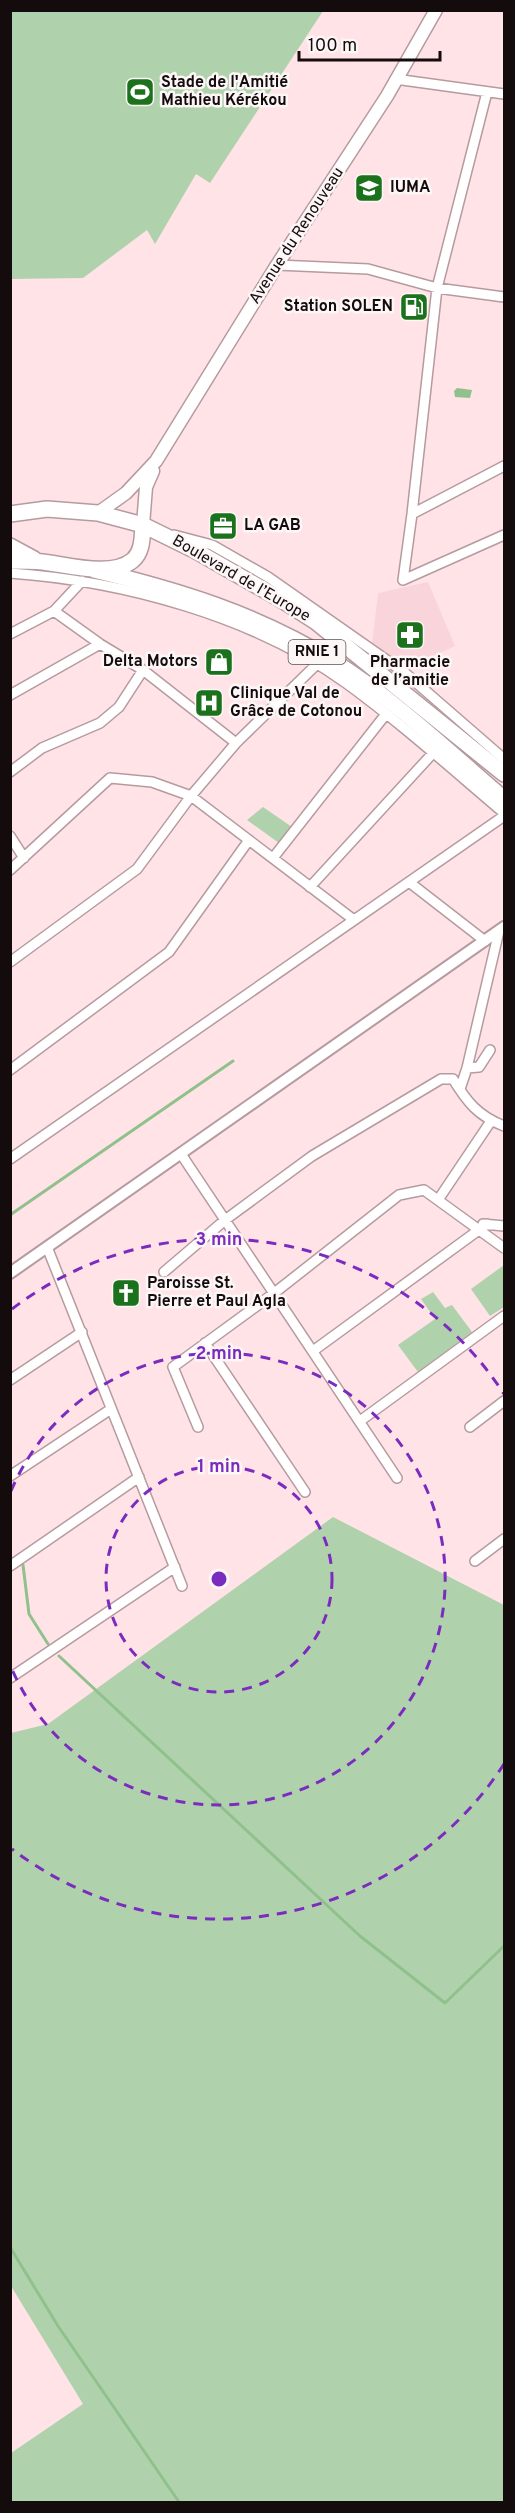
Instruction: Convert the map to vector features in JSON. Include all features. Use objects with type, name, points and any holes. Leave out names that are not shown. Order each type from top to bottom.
[{"type":"highway","name":"RNIE 1","points":[[14,516],[57,509],[98,513],[142,525]]},
{"type":"highway","name":"Boulevard de l’Europe","points":[[142,525],[237,573],[316,622],[504,774]]},
{"type":"highway","points":[[94,570],[119,567],[133,560],[140,546],[142,525]]},
{"type":"highway","points":[[10,546],[15,551],[40,562]]},
{"type":"highway","name":"RNIE 1","points":[[10,561],[40,562],[94,570]]},
{"type":"highway","name":"Boulevard de l’Europe","points":[[94,570],[206,600],[292,638],[333,661],[382,696],[504,799]]},
{"type":"main road","name":"Avenue du Renouveau","points":[[142,525],[146,487],[156,461],[277,265],[387,96],[436,10]]},
{"type":"main road","name":"Avenue du Renouveau","points":[[98,513],[126,493],[156,461]]},
{"type":"street","points":[[395,79],[504,94]]},
{"type":"street","points":[[487,92],[437,288],[403,580],[504,535]]},
{"type":"street","points":[[277,265],[368,269],[437,288],[504,297]]},
{"type":"street","points":[[412,514],[504,466]]},
{"type":"street","points":[[158,532],[212,545],[268,577],[405,673],[504,759]]},
{"type":"street","points":[[10,573],[82,581],[145,594],[194,609],[267,638],[344,681],[504,814],[10,1159]]},
{"type":"street","points":[[10,634],[54,611],[82,581]]},
{"type":"street","points":[[54,611],[100,644],[143,670],[236,743]]},
{"type":"street","points":[[10,695],[100,644]]},
{"type":"street","points":[[10,962],[137,868],[191,796],[236,743],[316,664]]},
{"type":"street","points":[[10,772],[42,748],[100,723],[119,707],[143,670]]},
{"type":"street","points":[[273,858],[386,714]]},
{"type":"street","points":[[310,887],[433,753]]},
{"type":"street","points":[[10,870],[110,778],[152,782],[191,796],[354,920]]},
{"type":"street","points":[[10,836],[24,858]]},
{"type":"street","points":[[10,1070],[169,952],[249,840]]},
{"type":"street","points":[[409,882],[485,941]]},
{"type":"street","points":[[10,1272],[502,929]]},
{"type":"street","points":[[460,1089],[502,929]]},
{"type":"street","points":[[467,1068],[479,1067],[490,1050]]},
{"type":"street","points":[[164,1272],[225,1220],[312,1156],[441,1079],[453,1079],[468,1103],[491,1121],[504,1126]]},
{"type":"street","points":[[438,1200],[491,1121]]},
{"type":"street","points":[[181,1154],[397,1478]]},
{"type":"street","points":[[198,1427],[173,1367],[273,1294],[399,1195],[424,1190],[468,1222],[483,1227],[504,1226]]},
{"type":"street","points":[[483,1227],[504,1248]]},
{"type":"street","points":[[313,1351],[483,1227]]},
{"type":"street","points":[[47,1247],[182,1586]]},
{"type":"street","points":[[360,1421],[504,1316]]},
{"type":"street","points":[[10,1380],[82,1332]]},
{"type":"street","points":[[205,1343],[305,1491]]},
{"type":"street","points":[[470,1427],[504,1401]]},
{"type":"street","points":[[10,1476],[111,1409]]},
{"type":"street","points":[[10,1566],[139,1477]]},
{"type":"street","points":[[475,1561],[504,1539]]},
{"type":"street","points":[[10,1678],[175,1567]]},
{"type":"shaded area","name":"Stade de l'Amitié Mathieu Kérékou","points":[[10,11],[323,11],[210,183],[196,174],[155,244],[147,230],[83,278],[11,279]]},
{"type":"shaded area","points":[[457,388],[472,390],[470,398],[455,397],[454,391]]},
{"type":"shaded area","points":[[428,582],[455,646],[408,668],[372,643],[378,593]]},
{"type":"shaded area","points":[[263,807],[292,827],[279,843],[247,820]]},
{"type":"shaded area","points":[[504,1265],[504,1307],[490,1316],[471,1289]]},
{"type":"shaded area","points":[[433,1292],[445,1308],[452,1305],[472,1332],[418,1372],[398,1345],[435,1319],[421,1299]]},
{"type":"shaded area","points":[[333,1517],[504,1605],[504,2502],[11,2502],[11,2453],[83,2404],[11,2286],[11,1733],[48,1724]]},
{"type":"waterway","points":[[10,1215],[233,1061]]},
{"type":"waterway","points":[[23,1565],[29,1614],[48,1644]]},
{"type":"waterway","points":[[59,1656],[360,1936],[445,2003],[504,1946]]},
{"type":"waterway","points":[[10,2247],[58,2326],[179,2502]]},
{"type":"place","name":"Stade de l'Amitié Mathieu Kérékou","points":[[140,92]]},
{"type":"place","name":"IUMA","points":[[369,188]]},
{"type":"place","name":"Station SOLEN","points":[[414,307]]},
{"type":"place","name":"LA GAB","points":[[223,526]]},
{"type":"place","name":"Pharmacie de l’amitie","points":[[410,635]]},
{"type":"place","name":"Delta Motors","points":[[219,662]]},
{"type":"place","name":"Clinique Val de Grâce de Cotonou","points":[[209,703]]},
{"type":"place","name":"Paroisse St. Pierre et Paul Agla","points":[[126,1293]]}]
